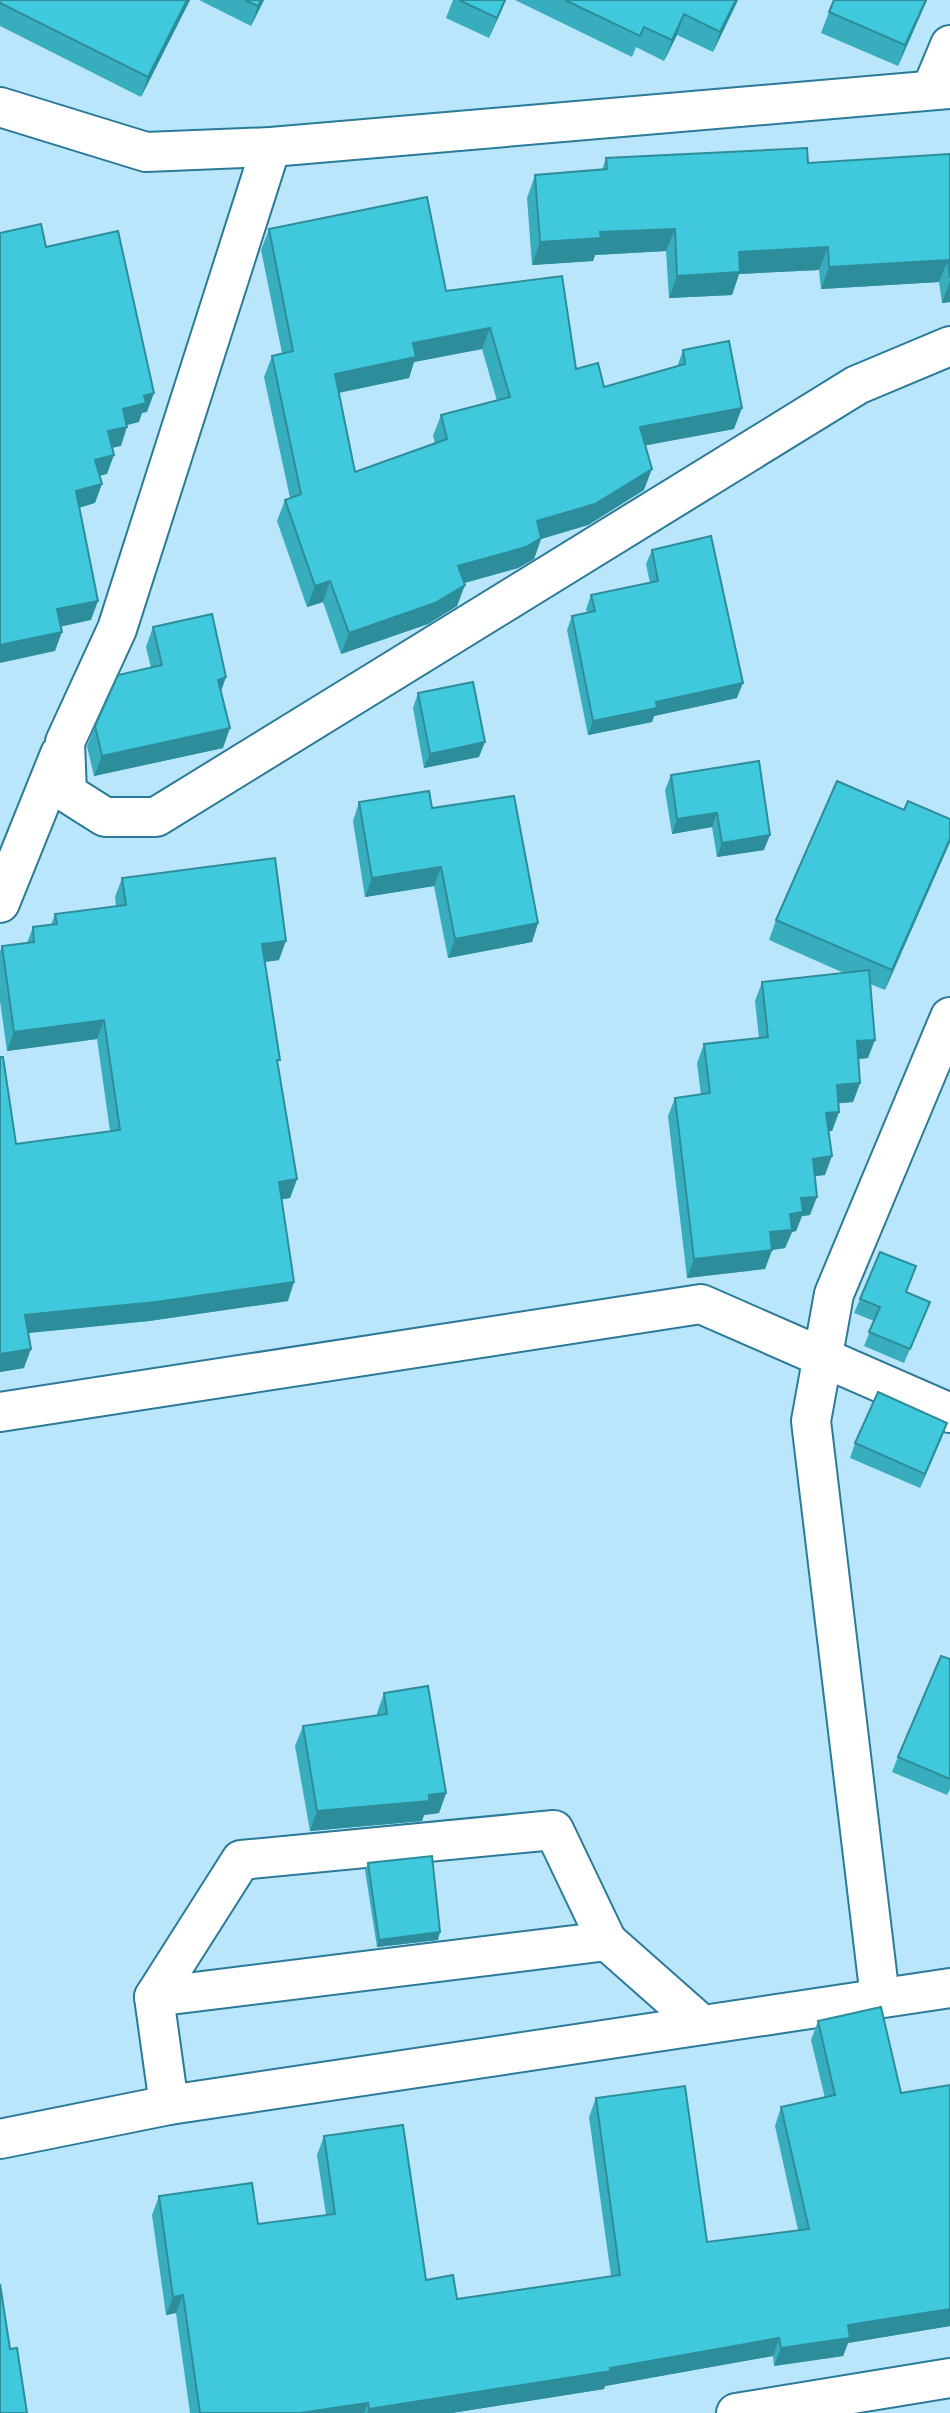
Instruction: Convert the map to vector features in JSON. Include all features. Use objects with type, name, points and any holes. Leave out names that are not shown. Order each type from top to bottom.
[{"type":"street","points":[[0,107],[146,152],[271,146],[941,88],[950,45]]},
{"type":"street","points":[[0,903],[65,742],[117,628],[271,146]]},
{"type":"street","points":[[65,742],[67,793],[105,817],[156,817],[857,385],[950,345]]},
{"type":"street","points":[[880,1998],[811,1421],[834,1294],[950,1017]]},
{"type":"street","points":[[0,1412],[701,1304],[822,1358],[942,1398]]},
{"type":"street","points":[[169,2105],[154,1997],[241,1860],[554,1830],[607,1941],[702,2025]]},
{"type":"street","points":[[154,1997],[607,1941]]},
{"type":"street","points":[[0,2139],[169,2105],[950,1988]]},
{"type":"street","points":[[736,2413],[876,2402],[950,2378]]},
{"type":"building","points":[[0,0],[187,0],[148,77],[0,3]]},
{"type":"building","points":[[245,0],[261,0],[258,6]]},
{"type":"building","points":[[459,0],[505,0],[497,18]]},
{"type":"building","points":[[565,0],[736,0],[720,32],[684,14],[672,40],[644,27],[640,36]]},
{"type":"building","points":[[834,0],[926,0],[905,45],[829,12]]},
{"type":"building","points":[[807,148],[808,163],[950,154],[950,278],[948,260],[829,267],[828,247],[739,252],[740,272],[677,276],[675,229],[600,232],[601,238],[540,242],[535,175],[607,169],[606,158]]},
{"type":"building","points":[[427,197],[446,291],[562,276],[576,369],[598,363],[604,387],[685,364],[683,350],[729,341],[742,408],[640,427],[652,469],[595,504],[537,521],[541,538],[526,547],[458,566],[465,585],[435,603],[349,633],[330,581],[315,586],[285,500],[301,494],[272,356],[293,351],[269,229]],"holes":[[[490,328],[510,397],[441,415],[447,439],[355,472],[335,374],[416,357],[413,343]]]},
{"type":"building","points":[[41,224],[46,247],[118,231],[154,393],[144,396],[146,403],[123,409],[127,427],[108,431],[114,455],[95,460],[102,484],[76,491],[98,601],[57,609],[62,632],[0,645],[0,233]]},
{"type":"building","points":[[711,536],[743,683],[656,702],[657,708],[593,721],[572,616],[595,611],[591,595],[658,581],[652,550]]},
{"type":"building","points":[[212,614],[226,677],[218,680],[230,728],[102,756],[95,726],[118,675],[162,665],[153,627]]},
{"type":"building","points":[[473,682],[485,742],[430,754],[418,693]]},
{"type":"building","points":[[759,761],[770,835],[722,843],[717,813],[677,819],[671,775]]},
{"type":"building","points":[[837,781],[904,810],[908,801],[950,819],[950,839],[892,970],[776,920]]},
{"type":"building","points":[[429,791],[432,808],[514,796],[538,923],[455,939],[441,867],[372,878],[359,802]]},
{"type":"building","points":[[275,858],[286,941],[262,944],[280,1060],[277,1060],[297,1179],[279,1182],[294,1282],[156,1302],[25,1315],[31,1349],[0,1354],[0,1057],[3,1057],[16,1144],[120,1130],[104,1020],[14,1032],[2,946],[34,942],[33,927],[57,924],[55,914],[126,905],[122,878]]},
{"type":"building","points":[[869,970],[875,1040],[857,1041],[860,1083],[837,1085],[839,1112],[826,1113],[832,1156],[813,1159],[817,1197],[801,1198],[803,1212],[790,1214],[792,1230],[770,1232],[772,1250],[694,1259],[675,1098],[710,1093],[704,1044],[768,1037],[762,982]]},
{"type":"building","points":[[880,1252],[916,1266],[906,1292],[930,1302],[910,1349],[869,1332],[880,1307],[860,1299]]},
{"type":"building","points":[[878,1392],[947,1423],[925,1474],[855,1443]]},
{"type":"building","points":[[941,1656],[950,1659],[950,1779],[898,1757]]},
{"type":"building","points":[[428,1686],[446,1793],[429,1795],[429,1801],[317,1811],[303,1726],[387,1714],[384,1693]]},
{"type":"building","points":[[432,1856],[440,1932],[379,1940],[368,1863]]},
{"type":"building","points":[[881,2007],[901,2093],[950,2085],[950,2309],[848,2325],[850,2338],[781,2348],[779,2338],[610,2368],[611,2371],[369,2409],[368,2403],[300,2413],[200,2413],[183,2295],[173,2297],[159,2196],[252,2183],[258,2224],[335,2214],[324,2136],[403,2125],[426,2280],[453,2275],[457,2299],[620,2275],[596,2098],[685,2086],[707,2242],[809,2229],[781,2107],[835,2095],[818,2021]]},
{"type":"building","points":[[0,2284],[10,2349],[17,2348],[27,2413],[0,2413]]}]
